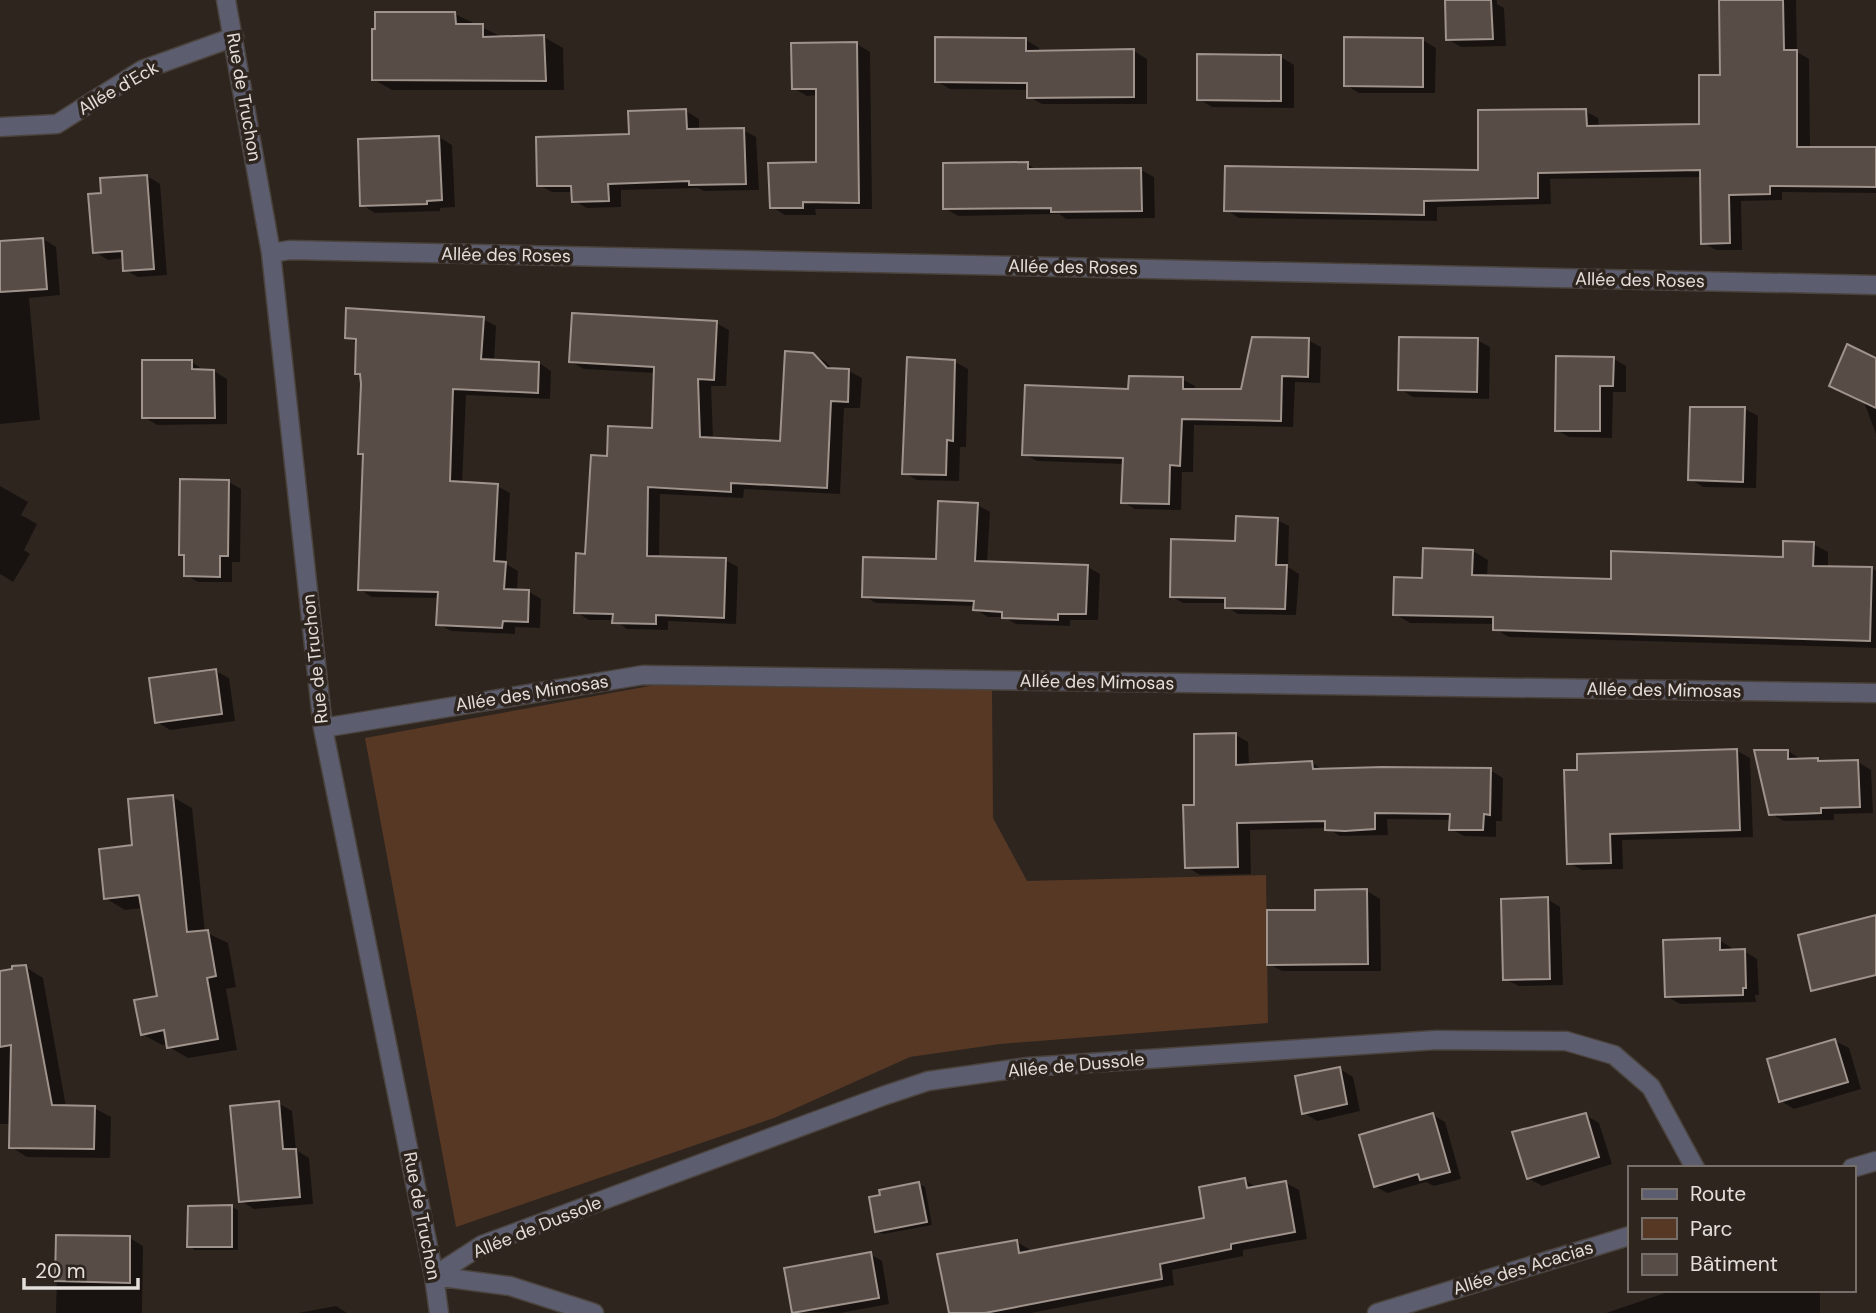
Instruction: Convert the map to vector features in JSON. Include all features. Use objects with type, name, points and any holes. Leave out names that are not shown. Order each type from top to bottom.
[{"type":"street","name":"Rue de Truchon","points":[[226,0],[271,253],[323,728],[434,1276],[439,1313]]},
{"type":"street","name":"Allée d'Eck","points":[[0,127],[57,124],[142,70],[234,37]]},
{"type":"street","name":"Allée des Roses","points":[[271,253],[290,250],[1876,285]]},
{"type":"street","name":"Allée des Mimosas","points":[[323,728],[643,675],[1876,693]]},
{"type":"street","name":"Allée de Dussole","points":[[434,1276],[482,1245],[883,1096],[928,1081],[1028,1067],[1436,1040],[1566,1041],[1614,1055],[1651,1087],[1694,1166]]},
{"type":"street","points":[[1855,1167],[1876,1161]]},
{"type":"street","name":"Allée des Acacias","points":[[1377,1313],[1628,1236]]},
{"type":"street","points":[[434,1276],[510,1286],[594,1313]]},
{"type":"green space","points":[[655,685],[992,689],[993,818],[1027,881],[1266,875],[1268,1023],[1000,1044],[910,1057],[774,1118],[456,1227],[365,738]]},
{"type":"building","points":[[1445,0],[1491,0],[1493,39],[1446,40]]},
{"type":"building","points":[[1719,0],[1783,0],[1784,50],[1797,50],[1797,147],[1876,147],[1876,187],[1770,186],[1770,194],[1729,195],[1730,243],[1701,244],[1700,170],[1538,173],[1538,198],[1424,201],[1424,215],[1224,211],[1225,166],[1478,170],[1478,110],[1586,109],[1587,126],[1699,124],[1699,75],[1720,75]]},
{"type":"building","points":[[375,12],[455,12],[456,24],[483,24],[483,37],[544,35],[546,81],[372,80],[372,29],[375,29]]},
{"type":"building","points":[[935,37],[1026,38],[1026,51],[1134,49],[1134,97],[1027,98],[1027,83],[935,82]]},
{"type":"building","points":[[1344,37],[1423,38],[1423,87],[1344,86]]},
{"type":"building","points":[[857,42],[859,203],[803,202],[803,208],[770,208],[768,163],[816,162],[816,89],[792,89],[791,43]]},
{"type":"building","points":[[1197,54],[1281,55],[1281,101],[1197,100]]},
{"type":"building","points":[[686,109],[687,129],[744,128],[746,184],[689,185],[689,181],[608,184],[609,201],[572,202],[571,186],[537,186],[536,137],[629,134],[628,111]]},
{"type":"building","points":[[439,136],[442,200],[427,201],[427,204],[360,206],[358,139]]},
{"type":"building","points":[[1028,162],[1028,169],[1141,168],[1142,211],[943,209],[943,163]]},
{"type":"building","points":[[147,175],[154,269],[123,271],[122,251],[93,253],[88,194],[101,193],[100,178]]},
{"type":"building","points":[[43,238],[47,289],[0,292],[0,241]]},
{"type":"building","points":[[346,308],[484,317],[481,359],[539,362],[538,393],[453,389],[450,481],[498,484],[494,561],[506,562],[504,589],[529,590],[528,622],[503,621],[502,628],[436,625],[438,592],[358,590],[363,454],[358,454],[361,384],[360,374],[355,374],[356,339],[345,338]]},
{"type":"building","points":[[572,313],[717,321],[714,380],[698,379],[700,437],[780,441],[785,351],[813,353],[827,368],[849,369],[848,402],[831,401],[827,488],[731,483],[731,492],[648,487],[647,556],[726,558],[724,618],[656,615],[656,624],[612,623],[613,614],[574,613],[576,553],[585,554],[591,455],[607,456],[608,426],[652,428],[654,367],[569,362]]},
{"type":"building","points":[[1252,337],[1309,338],[1308,377],[1282,376],[1281,421],[1182,419],[1180,466],[1170,465],[1169,504],[1121,503],[1123,458],[1022,455],[1025,385],[1128,389],[1129,376],[1183,377],[1183,389],[1241,389]]},
{"type":"building","points":[[1399,337],[1478,338],[1477,392],[1398,390]]},
{"type":"building","points":[[1847,344],[1876,358],[1876,408],[1829,386]]},
{"type":"building","points":[[1556,356],[1614,357],[1613,386],[1600,386],[1600,431],[1555,431]]},
{"type":"building","points":[[907,357],[955,360],[953,441],[947,440],[946,475],[902,474]]},
{"type":"building","points":[[142,360],[192,360],[192,369],[214,370],[215,418],[142,418]]},
{"type":"building","points":[[1690,407],[1745,407],[1743,482],[1688,480]]},
{"type":"building","points":[[180,479],[229,480],[228,556],[220,556],[220,577],[184,576],[184,555],[179,555]]},
{"type":"building","points":[[938,501],[978,503],[975,561],[1088,565],[1086,614],[1058,614],[1058,620],[1002,618],[1002,612],[973,610],[974,601],[862,597],[863,557],[936,559]]},
{"type":"building","points":[[1236,516],[1278,518],[1276,565],[1287,565],[1285,609],[1225,608],[1225,598],[1170,597],[1171,539],[1235,541]]},
{"type":"building","points":[[1783,541],[1814,542],[1813,566],[1872,567],[1870,641],[1493,630],[1493,617],[1393,615],[1394,577],[1422,578],[1423,548],[1473,550],[1472,575],[1611,579],[1611,551],[1783,557]]},
{"type":"building","points":[[216,669],[222,714],[155,723],[149,678]]},
{"type":"building","points":[[1236,733],[1236,765],[1312,761],[1313,769],[1491,768],[1490,815],[1484,814],[1483,830],[1449,830],[1450,814],[1375,813],[1375,829],[1345,831],[1325,830],[1325,821],[1237,823],[1238,867],[1185,868],[1183,805],[1194,805],[1194,734]]},
{"type":"building","points":[[1737,749],[1740,830],[1610,834],[1611,863],[1567,864],[1564,770],[1577,770],[1577,754]]},
{"type":"building","points":[[1754,750],[1788,750],[1788,759],[1858,760],[1860,807],[1821,808],[1821,813],[1769,815]]},
{"type":"building","points":[[173,795],[187,932],[208,930],[216,976],[207,978],[218,1039],[167,1048],[164,1030],[141,1035],[134,1000],[157,996],[139,895],[104,899],[99,849],[132,845],[128,799]]},
{"type":"building","points":[[1367,889],[1368,964],[1267,965],[1267,910],[1315,910],[1315,890]]},
{"type":"building","points":[[1548,897],[1550,979],[1503,980],[1501,899]]},
{"type":"building","points":[[1876,915],[1876,975],[1811,991],[1798,935]]},
{"type":"building","points":[[1720,938],[1720,950],[1745,949],[1746,988],[1743,988],[1743,995],[1665,997],[1663,940]]},
{"type":"building","points":[[26,965],[52,1105],[95,1106],[94,1149],[9,1148],[11,1045],[0,1047],[0,971],[12,969],[12,966]]},
{"type":"building","points":[[1835,1039],[1848,1082],[1779,1102],[1767,1059]]},
{"type":"building","points":[[1340,1067],[1347,1104],[1302,1114],[1295,1076]]},
{"type":"building","points":[[279,1101],[283,1149],[296,1149],[300,1197],[239,1202],[230,1106]]},
{"type":"building","points":[[1433,1113],[1450,1172],[1420,1180],[1418,1174],[1374,1187],[1359,1135]]},
{"type":"building","points":[[1586,1113],[1599,1157],[1527,1179],[1512,1132]]},
{"type":"building","points":[[1245,1178],[1247,1188],[1286,1181],[1295,1232],[1231,1244],[1231,1249],[1160,1264],[1162,1279],[985,1313],[949,1313],[937,1254],[1017,1240],[1019,1253],[1204,1218],[1199,1187]]},
{"type":"building","points":[[919,1182],[927,1222],[875,1232],[869,1197],[880,1195],[879,1190]]},
{"type":"building","points":[[232,1205],[232,1247],[187,1247],[188,1206]]},
{"type":"building","points":[[56,1235],[130,1236],[130,1283],[55,1281]]},
{"type":"building","points":[[871,1252],[879,1298],[792,1313],[784,1268]]}]
